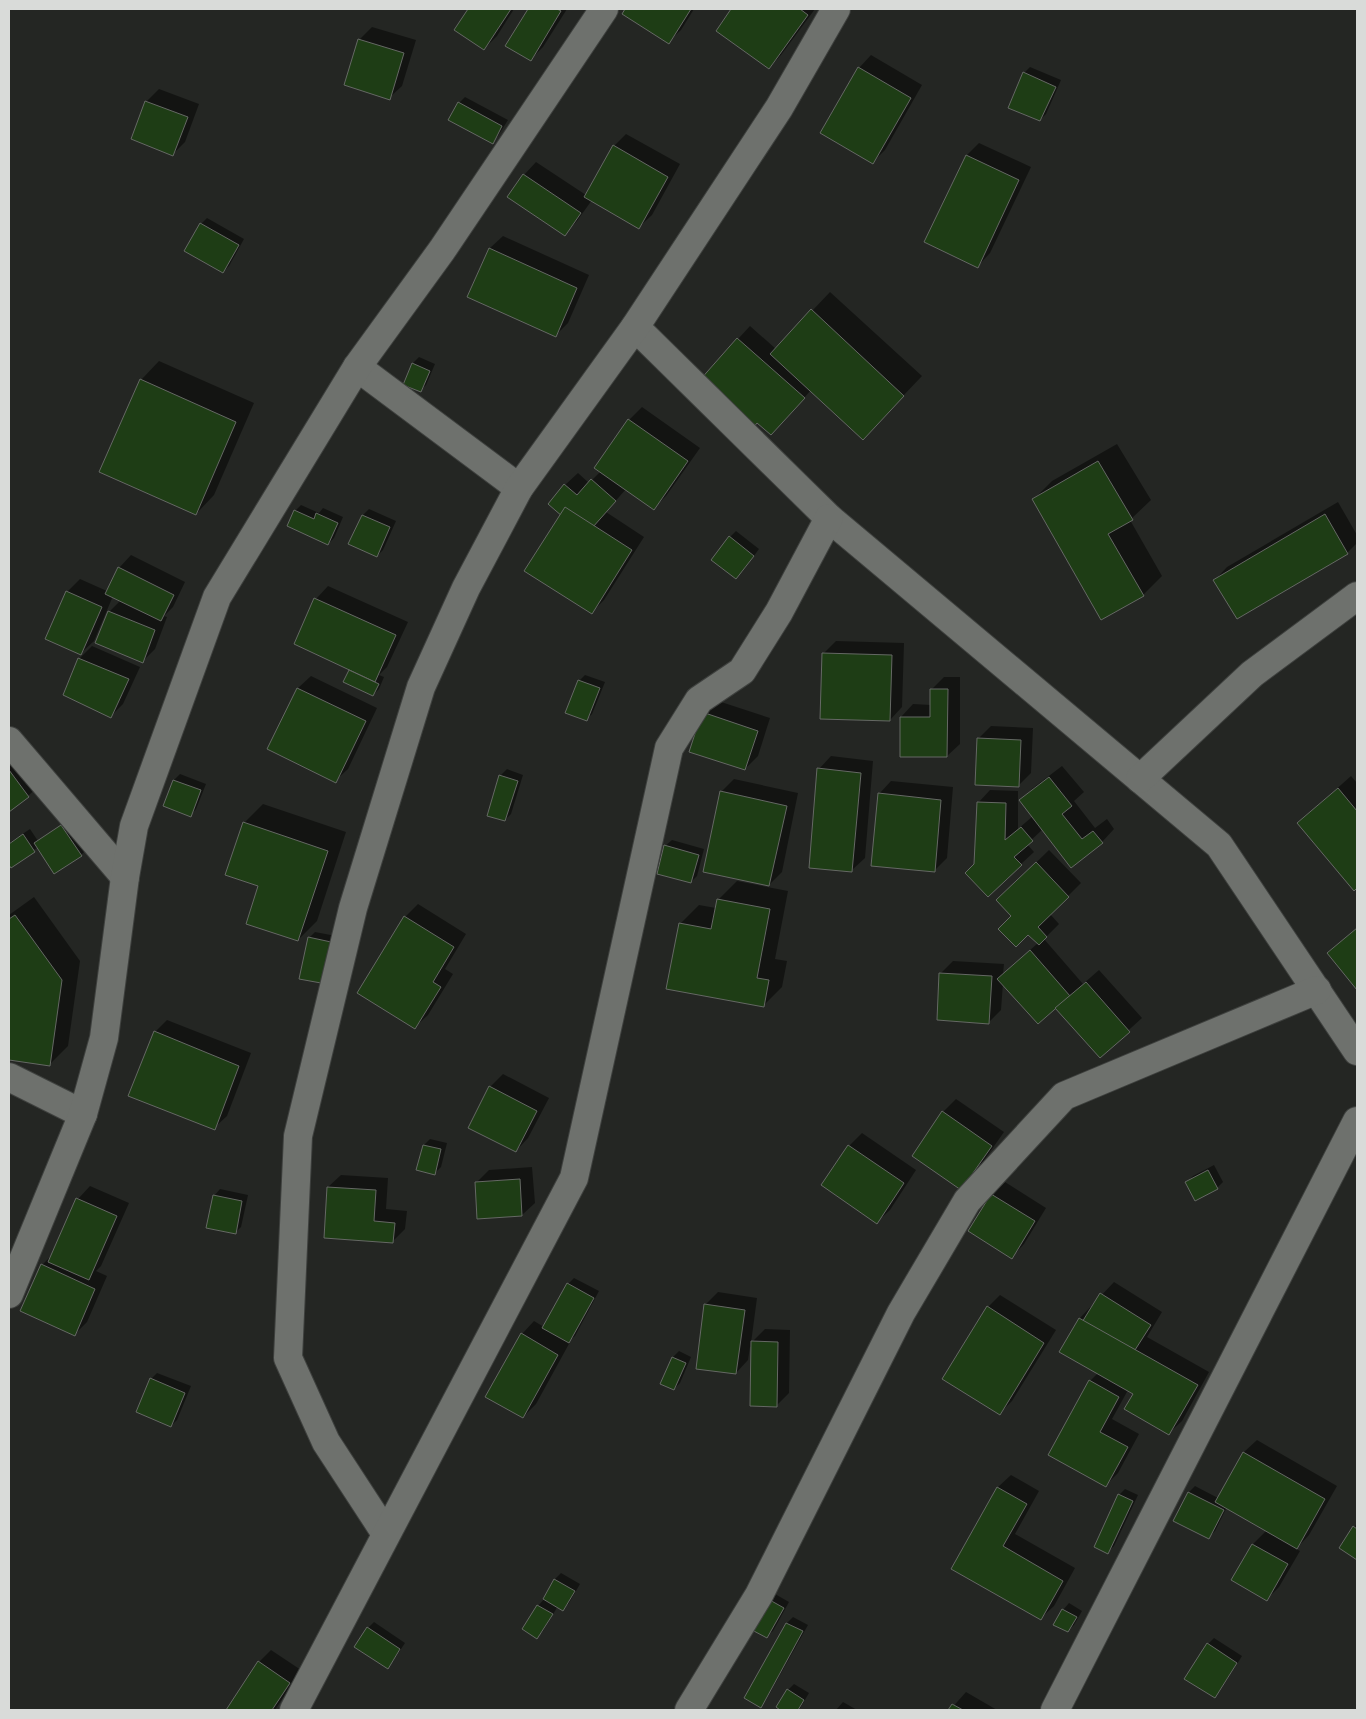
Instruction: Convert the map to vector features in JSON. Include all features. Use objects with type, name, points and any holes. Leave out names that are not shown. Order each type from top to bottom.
[{"type":"street","points":[[9,1294],[82,1114],[104,1038],[125,877],[134,826],[217,597],[357,367],[442,250],[604,9]]},
{"type":"street","points":[[386,1534],[326,1442],[288,1358],[298,1136],[353,908],[421,687],[466,588],[519,488],[635,327],[779,108],[836,9]]},
{"type":"street","points":[[635,327],[829,518],[1219,845],[1357,1051]]},
{"type":"street","points":[[357,367],[519,488]]},
{"type":"street","points":[[294,1710],[574,1178],[669,748],[699,700],[742,671],[779,612],[829,518]]},
{"type":"street","points":[[1140,779],[1252,674],[1357,596]]},
{"type":"street","points":[[9,741],[125,877]]},
{"type":"street","points":[[689,1710],[759,1595],[901,1313],[967,1201],[1064,1096],[1317,990]]},
{"type":"street","points":[[9,1077],[82,1114]]},
{"type":"street","points":[[1055,1710],[1357,1120]]},
{"type":"building","points":[[468,9],[511,9],[484,50],[454,30]]},
{"type":"building","points":[[528,9],[557,9],[561,11],[531,61],[505,46]]},
{"type":"building","points":[[625,9],[691,9],[669,44],[622,14]]},
{"type":"building","points":[[731,9],[800,9],[808,15],[769,69],[716,31]]},
{"type":"building","points":[[358,39],[404,53],[390,100],[344,85]]},
{"type":"building","points":[[858,67],[911,98],[873,164],[820,133]]},
{"type":"building","points":[[1023,72],[1056,87],[1040,121],[1008,108]]},
{"type":"building","points":[[145,101],[188,117],[173,156],[131,139]]},
{"type":"building","points":[[458,102],[502,126],[493,144],[448,120]]},
{"type":"building","points":[[613,145],[668,177],[639,229],[584,197]]},
{"type":"building","points":[[966,155],[1019,180],[978,268],[924,242]]},
{"type":"building","points":[[523,174],[581,213],[565,236],[507,197]]},
{"type":"building","points":[[200,223],[239,245],[223,273],[184,251]]},
{"type":"building","points":[[489,248],[577,288],[556,337],[467,297]]},
{"type":"building","points":[[811,309],[904,396],[863,440],[770,354]]},
{"type":"building","points":[[737,338],[805,398],[771,435],[757,423],[746,437],[692,389]]},
{"type":"building","points":[[412,363],[430,371],[421,392],[403,385]]},
{"type":"building","points":[[140,379],[236,422],[196,515],[99,472]]},
{"type":"building","points":[[628,419],[688,461],[654,510],[594,468]]},
{"type":"building","points":[[1098,461],[1133,520],[1108,534],[1144,596],[1101,620],[1032,499]]},
{"type":"building","points":[[591,479],[616,501],[585,536],[548,504],[564,484],[577,495]]},
{"type":"building","points":[[565,507],[632,550],[592,614],[524,571]]},
{"type":"building","points":[[294,510],[314,519],[316,513],[338,523],[328,545],[287,526]]},
{"type":"building","points":[[1325,514],[1348,554],[1237,619],[1213,580]]},
{"type":"building","points":[[362,515],[390,527],[377,557],[348,544]]},
{"type":"building","points":[[729,536],[754,556],[736,579],[711,560]]},
{"type":"building","points":[[118,567],[174,595],[161,621],[105,594]]},
{"type":"building","points":[[66,591],[102,607],[81,655],[45,639]]},
{"type":"building","points":[[314,598],[396,635],[375,682],[294,644]]},
{"type":"building","points":[[108,611],[155,630],[143,663],[95,643]]},
{"type":"building","points":[[822,653],[892,655],[890,721],[820,719]]},
{"type":"building","points":[[78,658],[129,679],[111,718],[63,695]]},
{"type":"building","points":[[349,670],[379,684],[373,696],[343,682]]},
{"type":"building","points":[[578,680],[600,688],[587,721],[565,713]]},
{"type":"building","points":[[297,688],[366,721],[336,783],[267,749]]},
{"type":"building","points":[[930,689],[948,689],[947,757],[900,757],[900,717],[930,717]]},
{"type":"building","points":[[702,712],[758,731],[745,770],[689,752]]},
{"type":"building","points":[[977,738],[1021,740],[1019,787],[975,785]]},
{"type":"building","points":[[817,768],[861,773],[852,872],[809,868]]},
{"type":"building","points":[[9,770],[29,797],[9,812]]},
{"type":"building","points":[[499,775],[518,781],[505,821],[487,816]]},
{"type":"building","points":[[1049,777],[1072,806],[1062,814],[1082,839],[1093,831],[1103,843],[1071,868],[1019,800]]},
{"type":"building","points":[[173,780],[201,790],[191,817],[163,806]]},
{"type":"building","points":[[1338,788],[1357,811],[1357,888],[1354,891],[1297,823]]},
{"type":"building","points":[[720,791],[787,806],[769,886],[703,872]]},
{"type":"building","points":[[878,793],[941,800],[935,872],[871,866]]},
{"type":"building","points":[[977,802],[1006,803],[1005,840],[1021,827],[1033,841],[1014,857],[1022,865],[988,897],[965,873],[974,864]]},
{"type":"building","points":[[243,822],[328,851],[298,941],[246,924],[258,886],[225,875]]},
{"type":"building","points":[[61,825],[82,856],[54,874],[34,843]]},
{"type":"building","points":[[23,834],[35,852],[11,868],[9,865],[9,844]]},
{"type":"building","points":[[664,845],[699,855],[691,883],[657,874]]},
{"type":"building","points":[[1036,862],[1069,897],[1038,927],[1047,937],[1039,945],[1028,935],[1016,947],[998,929],[1011,916],[996,900]]},
{"type":"building","points":[[717,899],[770,909],[757,978],[769,980],[764,1007],[666,989],[679,923],[711,929]]},
{"type":"building","points":[[15,915],[62,980],[50,1066],[9,1060],[9,919]]},
{"type":"building","points":[[404,916],[454,947],[433,982],[441,987],[415,1029],[357,993]]},
{"type":"building","points":[[1357,928],[1357,990],[1327,953]]},
{"type":"building","points":[[308,937],[331,942],[321,983],[299,979]]},
{"type":"building","points":[[1030,950],[1070,996],[1038,1024],[997,979]]},
{"type":"building","points":[[939,973],[992,976],[989,1024],[937,1020]]},
{"type":"building","points":[[1086,982],[1130,1032],[1100,1058],[1055,1008]]},
{"type":"building","points":[[154,1031],[239,1066],[215,1130],[128,1096]]},
{"type":"building","points":[[489,1086],[537,1111],[516,1152],[468,1128]]},
{"type":"building","points":[[942,1111],[992,1146],[961,1190],[912,1156]]},
{"type":"building","points":[[423,1145],[441,1149],[435,1175],[416,1170]]},
{"type":"building","points":[[848,1145],[904,1183],[877,1224],[821,1185]]},
{"type":"building","points":[[1208,1170],[1218,1189],[1195,1201],[1185,1182]]},
{"type":"building","points":[[520,1179],[522,1216],[477,1219],[475,1182]]},
{"type":"building","points":[[327,1187],[376,1190],[374,1221],[395,1223],[393,1243],[324,1238]]},
{"type":"building","points":[[991,1194],[1035,1221],[1012,1259],[968,1231]]},
{"type":"building","points":[[213,1195],[242,1201],[236,1234],[206,1228]]},
{"type":"building","points":[[76,1198],[117,1216],[89,1280],[48,1262]]},
{"type":"building","points":[[41,1264],[95,1289],[75,1336],[20,1311]]},
{"type":"building","points":[[567,1283],[594,1298],[569,1343],[542,1328]]},
{"type":"building","points":[[1100,1293],[1151,1325],[1126,1364],[1076,1332]]},
{"type":"building","points":[[704,1304],[745,1310],[736,1374],[696,1369]]},
{"type":"building","points":[[987,1306],[1044,1343],[1000,1415],[942,1379]]},
{"type":"building","points":[[1079,1318],[1198,1385],[1169,1435],[1124,1409],[1133,1394],[1059,1352]]},
{"type":"building","points":[[521,1333],[558,1355],[523,1418],[485,1397]]},
{"type":"building","points":[[751,1341],[778,1342],[777,1407],[750,1406]]},
{"type":"building","points":[[672,1357],[686,1363],[674,1390],[660,1384]]},
{"type":"building","points":[[150,1378],[185,1393],[171,1427],[136,1412]]},
{"type":"building","points":[[1089,1380],[1119,1397],[1100,1432],[1128,1447],[1106,1487],[1048,1455]]},
{"type":"building","points":[[1243,1452],[1325,1499],[1297,1549],[1215,1502]]},
{"type":"building","points":[[997,1487],[1027,1504],[1003,1546],[1063,1581],[1041,1620],[951,1569]]},
{"type":"building","points":[[1188,1492],[1224,1510],[1209,1539],[1173,1521]]},
{"type":"building","points":[[1118,1494],[1133,1501],[1108,1554],[1094,1547]]},
{"type":"building","points":[[1353,1526],[1357,1529],[1357,1560],[1339,1548]]},
{"type":"building","points":[[1252,1544],[1288,1564],[1267,1601],[1231,1580]]},
{"type":"building","points":[[554,1579],[575,1591],[563,1611],[543,1599]]},
{"type":"building","points":[[768,1599],[784,1608],[767,1638],[752,1630]]},
{"type":"building","points":[[537,1605],[553,1614],[537,1639],[522,1629]]},
{"type":"building","points":[[1062,1609],[1077,1617],[1068,1632],[1053,1625]]},
{"type":"building","points":[[786,1623],[803,1631],[761,1708],[744,1698]]},
{"type":"building","points":[[367,1627],[400,1649],[388,1669],[354,1647]]},
{"type":"building","points":[[1207,1643],[1237,1663],[1215,1698],[1184,1679]]},
{"type":"building","points":[[258,1661],[290,1683],[272,1710],[226,1710]]},
{"type":"building","points":[[787,1689],[804,1700],[798,1710],[780,1710],[776,1707]]},
{"type":"building","points":[[952,1704],[963,1710],[948,1710]]}]
